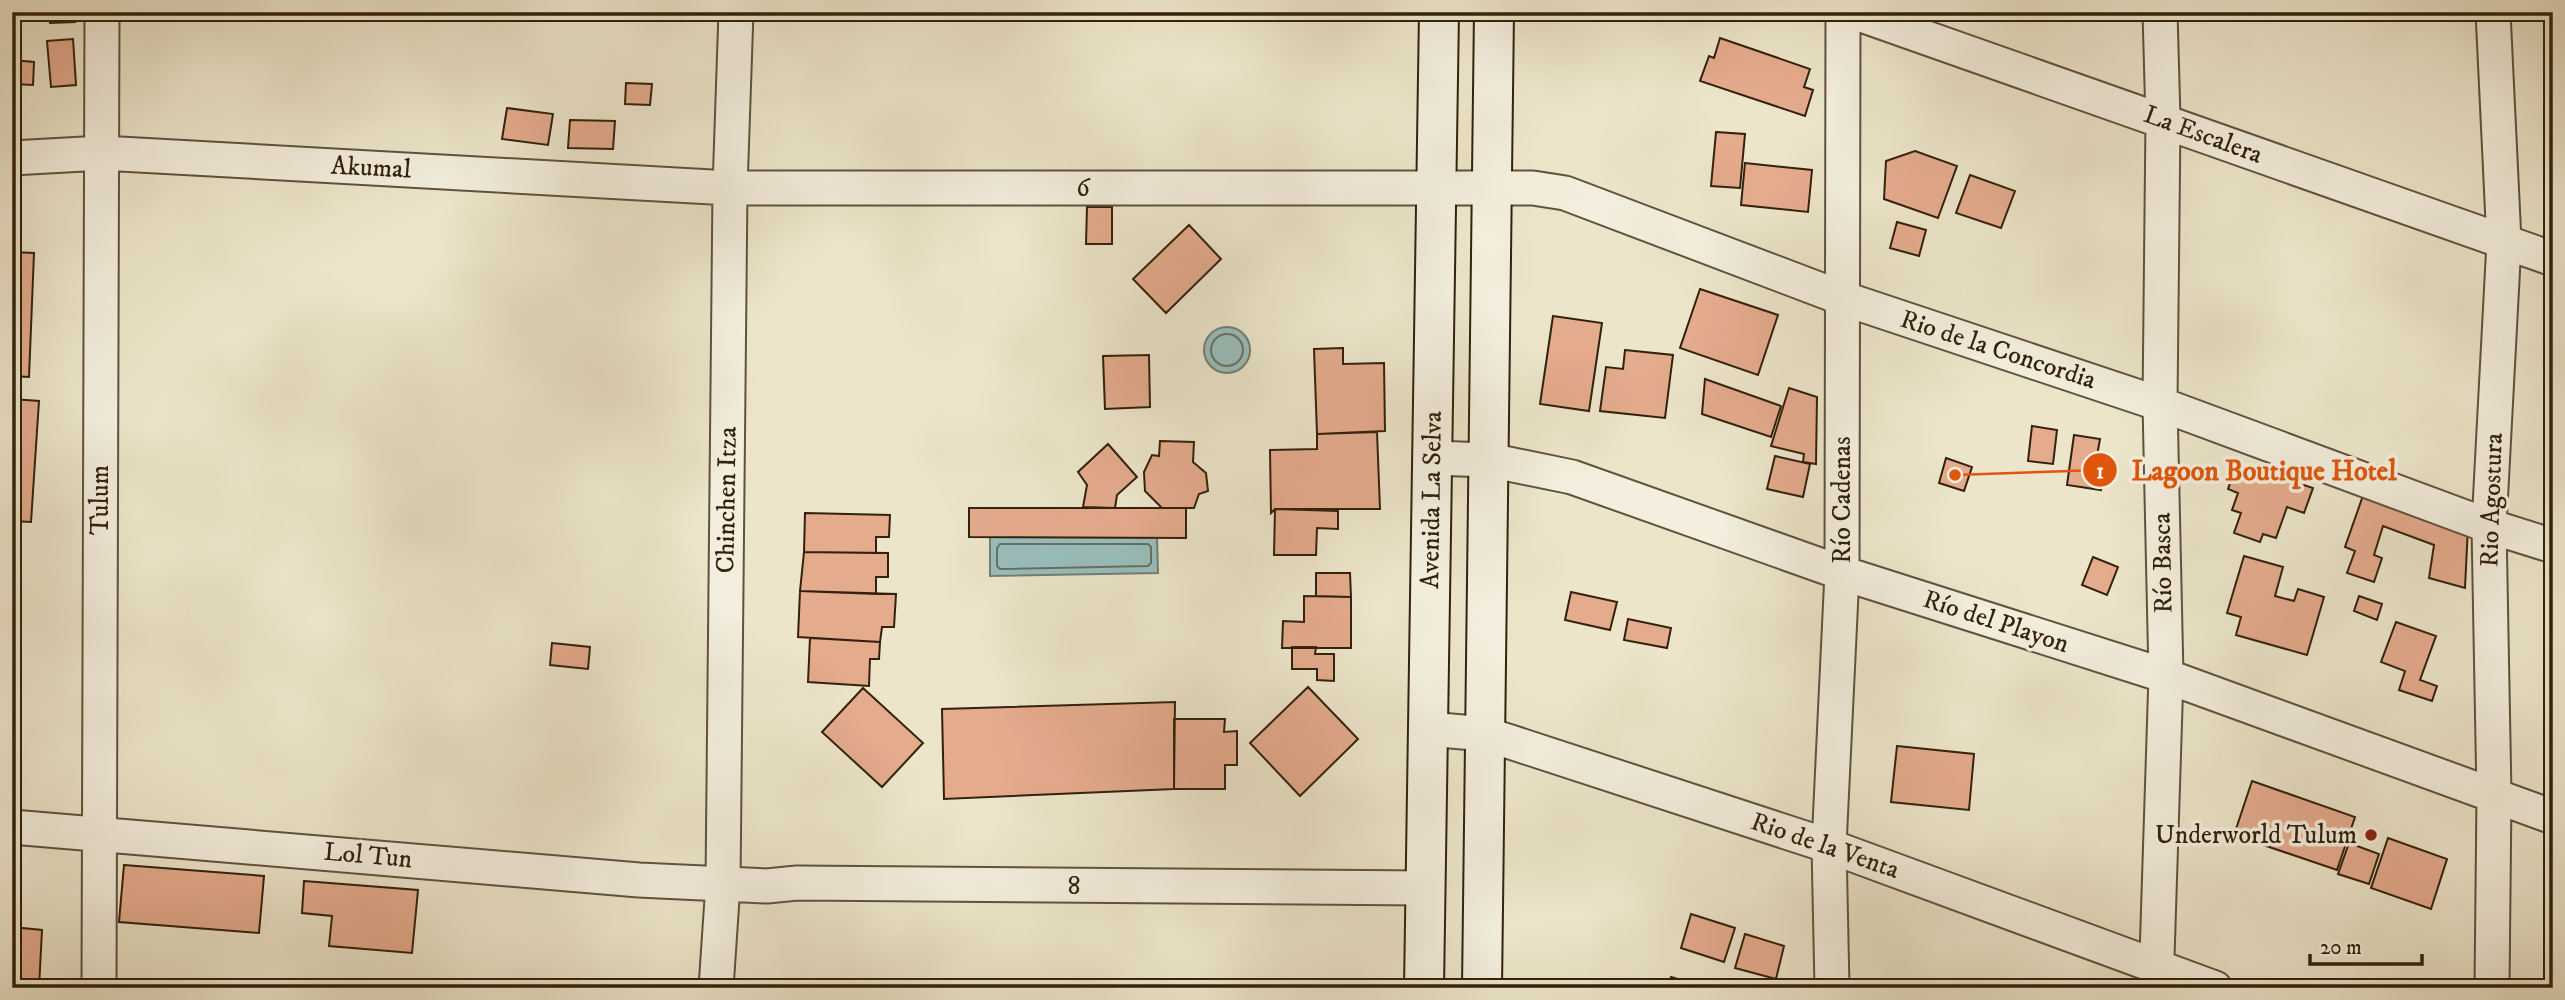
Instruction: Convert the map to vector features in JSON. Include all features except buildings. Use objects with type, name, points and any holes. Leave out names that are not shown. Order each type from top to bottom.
[{"type":"street","name":"Tulum","points":[[99,988],[97,832],[102,12]]},
{"type":"street","name":"Chinchen Itza","points":[[716,988],[723,884],[730,188],[736,12]]},
{"type":"street","name":"Avenida La Selva","points":[[1424,988],[1439,12]]},
{"type":"street","points":[[1482,988],[1494,12]]},
{"type":"street","name":"Río Cadenas","points":[[1832,988],[1829,846],[1842,573],[1843,12]]},
{"type":"street","name":"La Escalera","points":[[1853,12],[2553,259]]},
{"type":"street","name":"Río Basca","points":[[2156,978],[2166,676],[2160,404],[2163,120],[2160,12]]},
{"type":"street","name":"Rio Agostura","points":[[2492,988],[2494,795],[2489,526],[2504,242],[2493,12]]},
{"type":"street","name":"Akumal","points":[[12,158],[102,153],[730,188]]},
{"type":"street","name":"Rio de la Concordia","points":[[1437,187],[1492,186],[1565,193],[1842,298],[2160,404],[2489,526],[2553,546]]},
{"type":"street","name":"6","points":[[730,188],[1437,187]]},
{"type":"street","name":"Río del Playon","points":[[1432,458],[1489,460],[1572,478],[1842,573],[2166,676],[2553,817]]},
{"type":"street","name":"Rio de la Venta","points":[[1428,729],[1486,734],[1829,846],[2156,978],[2215,988]]},
{"type":"street","name":"Lol Tun","points":[[12,827],[97,832],[639,880],[723,884]]},
{"type":"street","name":"8","points":[[723,884],[1425,888]]},
{"type":"water","points":[[1227,327],[1243,334],[1250,350],[1243,366],[1227,373],[1211,366],[1204,350],[1211,334]]},
{"type":"water","points":[[990,537],[1157,537],[1158,573],[990,576]]},
{"type":"place","name":"Lagoon Boutique Hotel","points":[[1955,475]]},
{"type":"place","name":"Underworld Tulum","points":[[2371,835]]}]
